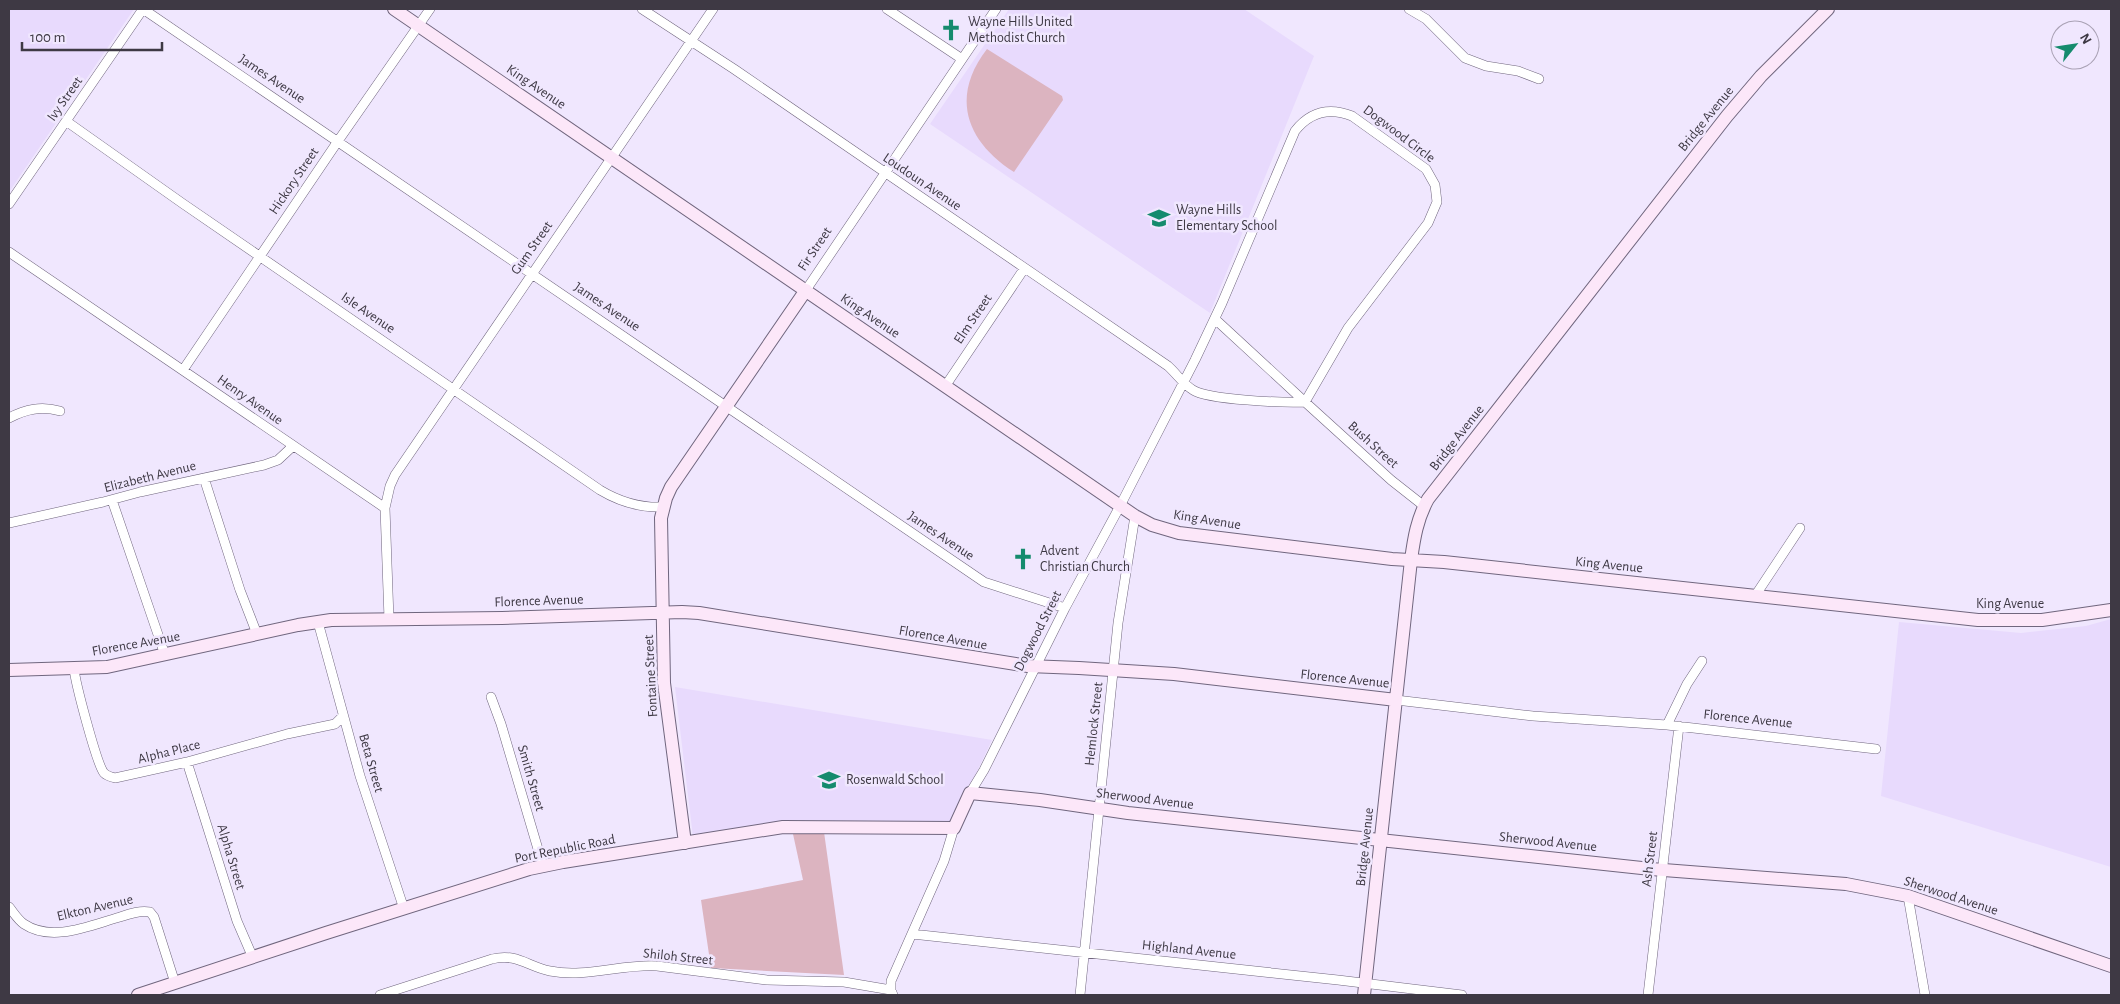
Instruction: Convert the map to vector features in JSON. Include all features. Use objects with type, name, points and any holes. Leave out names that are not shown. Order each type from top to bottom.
[{"type":"street","name":"Ivy Street","points":[[9,204],[143,9]]},
{"type":"street","name":"James Avenue","points":[[143,9],[984,582],[1065,608]]},
{"type":"street","name":"King Avenue","points":[[394,9],[1120,506],[1152,525],[1179,533],[1411,560],[2002,621],[2042,620],[2111,610]]},
{"type":"street","name":"Hickory Street","points":[[183,370],[430,9]]},
{"type":"street","name":"Loudoun Avenue","points":[[642,9],[1168,366],[1184,382]]},
{"type":"street","name":"Gum Street","points":[[385,508],[388,492],[395,475],[713,9]]},
{"type":"street","points":[[887,9],[962,59]]},
{"type":"street","name":"Fir Street","points":[[663,507],[671,487],[996,9]]},
{"type":"street","points":[[1409,9],[1426,19],[1465,58],[1486,66],[1518,71],[1539,79]]},
{"type":"street","name":"Bridge Avenue","points":[[1364,989],[1411,560],[1416,526],[1424,506],[1726,116],[1761,76],[1828,9]]},
{"type":"street","name":"Dogwood Circle","points":[[1214,319],[1296,131],[1310,116],[1333,111],[1352,116],[1426,169],[1436,185],[1437,194],[1434,213],[1348,328],[1305,402]]},
{"type":"street","name":"Isle Avenue","points":[[66,121],[613,498],[638,506],[663,507]]},
{"type":"street","name":"Henry Avenue","points":[[9,252],[385,508]]},
{"type":"street","name":"Elm Street","points":[[946,386],[1024,269]]},
{"type":"street","name":"Bush Street","points":[[1214,319],[1391,480],[1424,506]]},
{"type":"street","name":"Dogwood Street","points":[[912,934],[944,861],[954,828],[970,794],[1184,382],[1214,319]]},
{"type":"street","points":[[1184,382],[1192,390],[1206,395],[1286,403],[1305,402]]},
{"type":"street","points":[[9,418],[33,409],[48,408],[60,411]]},
{"type":"street","name":"Elizabeth Avenue","points":[[9,523],[278,460],[293,446]]},
{"type":"street","points":[[204,478],[240,590],[257,634]]},
{"type":"street","points":[[112,500],[165,655]]},
{"type":"street","name":"Fontaine Street","points":[[663,507],[661,544],[665,692],[684,843]]},
{"type":"street","points":[[385,508],[388,619]]},
{"type":"street","name":"Hemlock Street","points":[[1080,995],[1118,623],[1135,516]]},
{"type":"street","points":[[1755,596],[1800,528]]},
{"type":"street","name":"Florence Avenue","points":[[9,670],[107,667],[318,622],[663,612],[699,613],[1001,663],[1174,674],[1533,716],[1679,726],[1876,749]]},
{"type":"street","name":"Beta Street","points":[[318,622],[371,811],[404,909]]},
{"type":"street","points":[[1667,725],[1687,684],[1702,661]]},
{"type":"street","name":"Alpha Place","points":[[74,668],[86,718],[105,773],[115,778],[186,762],[287,734],[335,724],[343,716]]},
{"type":"street","name":"Smith Street","points":[[492,697],[542,866]]},
{"type":"street","name":"Ash Street","points":[[1648,995],[1679,726]]},
{"type":"street","name":"Alpha Street","points":[[186,762],[237,921],[253,958]]},
{"type":"street","name":"Sherwood Avenue","points":[[970,794],[1040,800],[1662,869],[1846,884],[1908,896],[2111,966]]},
{"type":"street","name":"Port Republic Road","points":[[138,995],[169,988],[326,933],[542,866],[783,827],[954,828]]},
{"type":"street","points":[[1908,896],[1925,995]]},
{"type":"street","name":"Elkton Avenue","points":[[9,907],[18,919],[30,928],[54,932],[68,931],[130,914],[150,912],[154,917],[169,988]]},
{"type":"street","name":"Highland Avenue","points":[[912,934],[1084,952],[1364,989],[1462,995]]},
{"type":"street","name":"Shiloh Street","points":[[380,995],[492,959],[509,956],[547,970],[559,972],[596,972],[641,965],[657,966],[759,979],[844,982],[892,993],[891,981],[912,934]]},
{"type":"shaded area","points":[[9,9],[134,9],[9,192]]},
{"type":"shaded area","name":"Wayne Hills Elementary School","points":[[1009,9],[1244,9],[1314,56],[1210,313],[930,124]]},
{"type":"shaded area","points":[[987,49],[1062,96],[1063,100],[1014,172],[984,146],[975,132],[969,117],[967,101],[969,84],[976,67]]},
{"type":"shaded area","points":[[2111,619],[2111,867],[1881,796],[1899,622],[2021,633],[2086,626]]},
{"type":"shaded area","name":"Rosenwald School","points":[[675,687],[992,740],[952,824],[794,820],[693,837]]},
{"type":"shaded area","points":[[824,832],[844,975],[711,968],[701,900],[803,880],[793,834]]},
{"type":"place","name":"Wayne Hills United Methodist Church","points":[[951,30]]},
{"type":"place","name":"Wayne Hills Elementary School","points":[[1159,218]]},
{"type":"place","name":"Advent Christian Church","points":[[1023,559]]},
{"type":"place","name":"Rosenwald School","points":[[829,780]]}]
